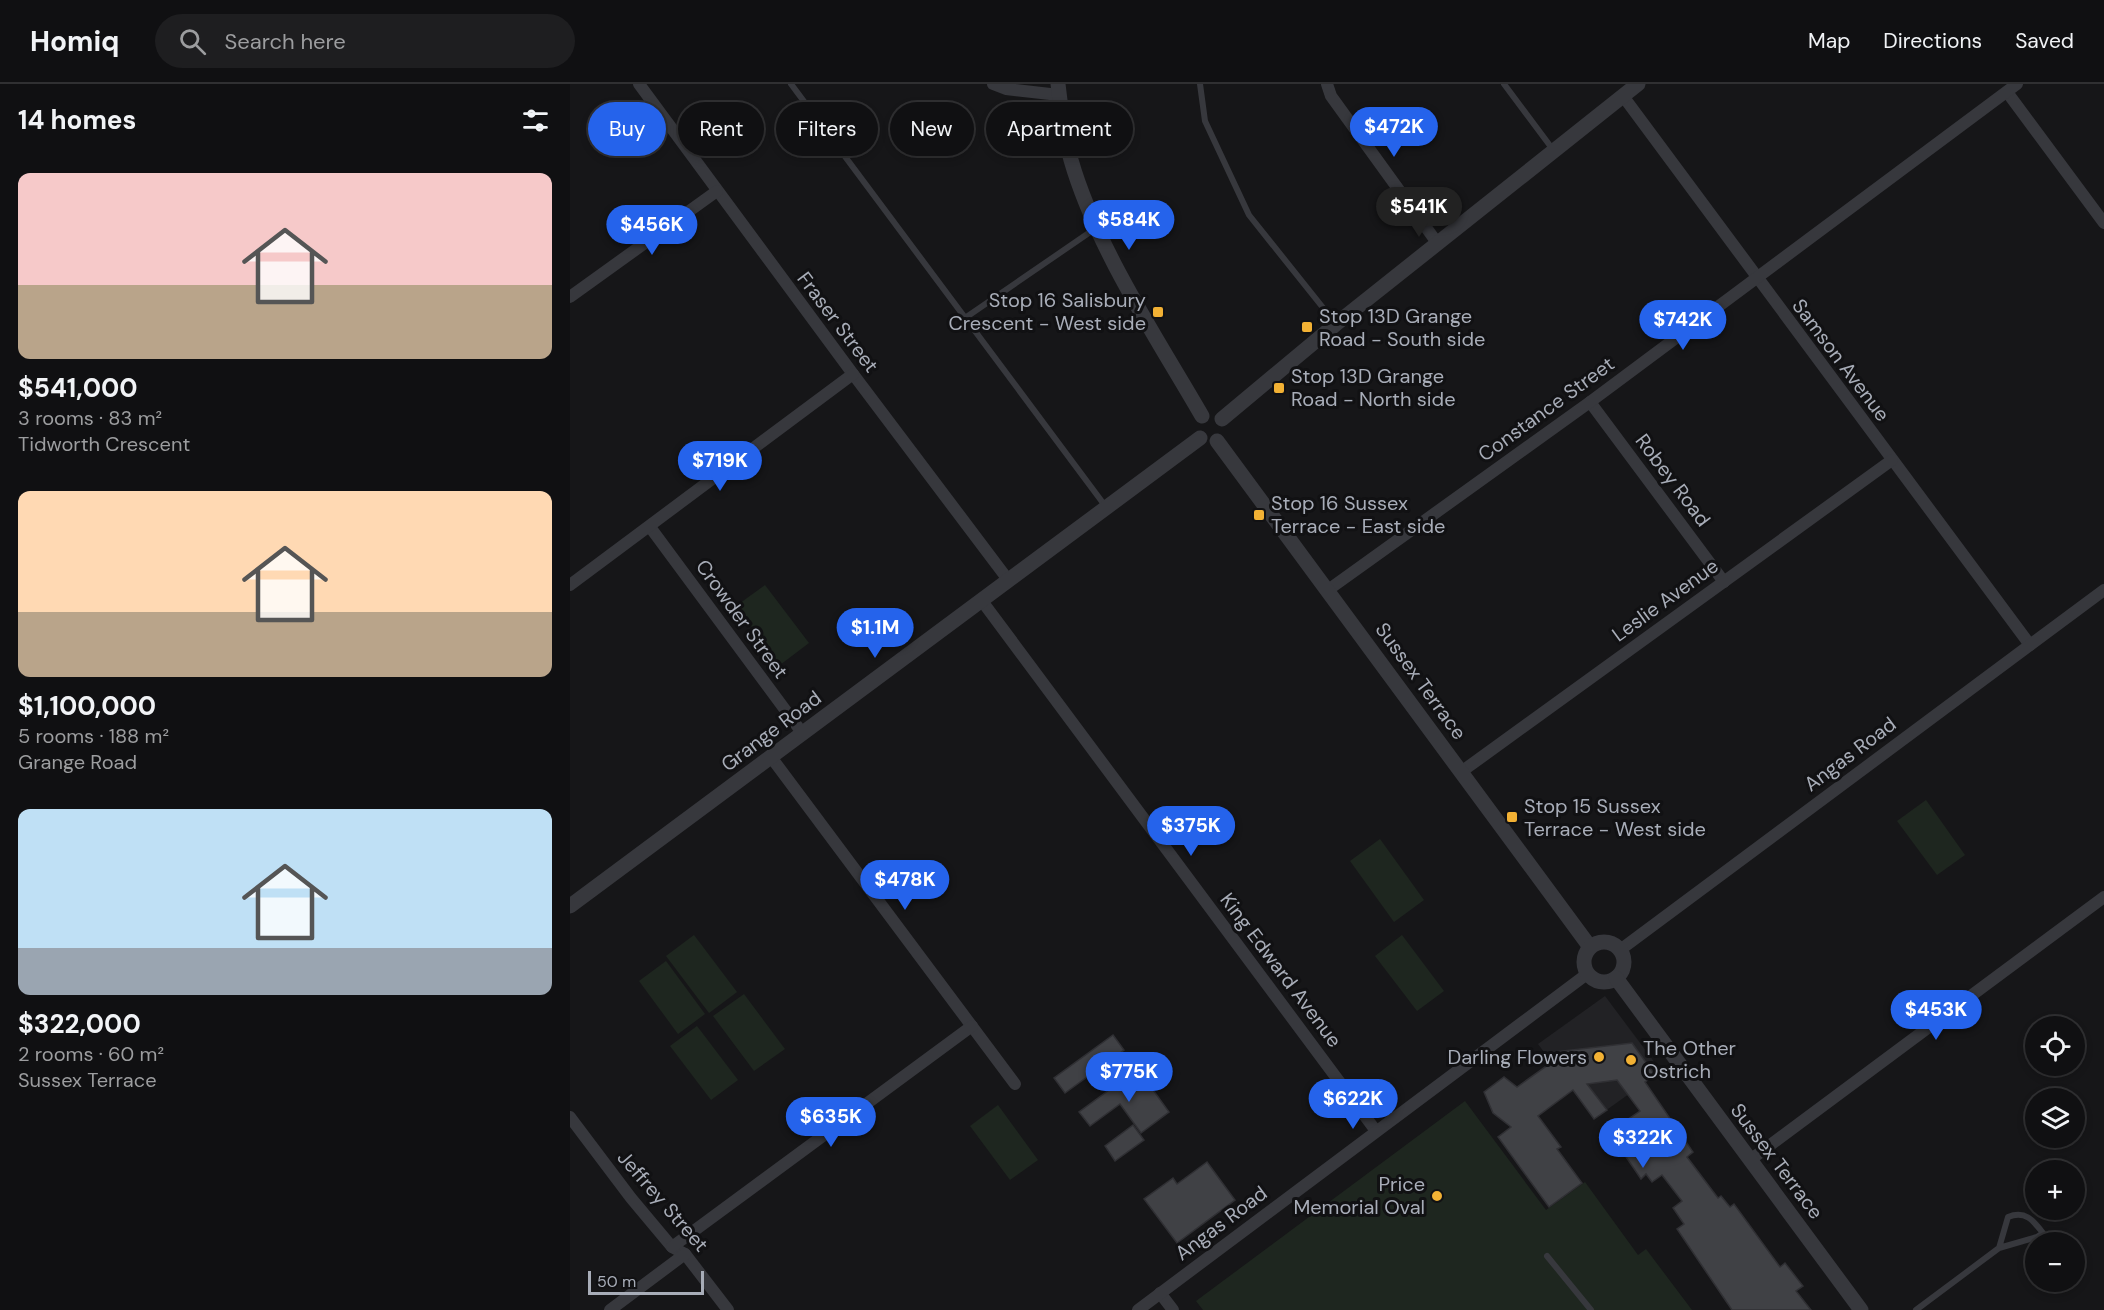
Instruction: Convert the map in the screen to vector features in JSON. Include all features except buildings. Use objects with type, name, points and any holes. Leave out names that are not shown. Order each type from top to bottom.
[{"type":"street","name":"Fraser Street","points":[[639,84],[853,374],[1009,580]]},
{"type":"street","points":[[993,84],[1006,89],[1058,89],[1071,162],[1098,227],[1140,311],[1202,416]]},
{"type":"street","points":[[1327,84],[1331,96],[1438,244]]},
{"type":"street","points":[[1222,419],[1336,324],[1638,84]]},
{"type":"street","name":"Constance Street","points":[[1328,590],[1590,402],[2017,84]]},
{"type":"street","points":[[2007,92],[2104,223]]},
{"type":"street","name":"Samson Avenue","points":[[1623,96],[2030,645]]},
{"type":"street","points":[[570,297],[717,191]]},
{"type":"street","points":[[570,585],[853,374]]},
{"type":"street","name":"Robey Road","points":[[1590,402],[1724,582]]},
{"type":"street","points":[[1202,416],[1210,414],[1222,419]]},
{"type":"street","points":[[1202,416],[1196,429],[1200,438],[1208,442],[1217,441],[1225,432],[1222,419]]},
{"type":"street","name":"Grange Road","points":[[570,906],[1200,438]]},
{"type":"street","name":"Sussex Terrace","points":[[1217,441],[1590,947]]},
{"type":"street","name":"Leslie Avenue","points":[[1461,772],[1892,460]]},
{"type":"street","name":"Crowder Street","points":[[650,527],[802,734]]},
{"type":"street","name":"Angas Road","points":[[1620,950],[2104,590]]},
{"type":"street","name":"King Edward Avenue","points":[[981,601],[1376,1131]]},
{"type":"street","points":[[771,757],[1015,1084]]},
{"type":"street","points":[[1750,1160],[2104,897]]},
{"type":"street","points":[[1609,942],[1620,950],[1624,961],[1623,968],[1616,978],[1606,983],[1598,982],[1587,974],[1583,959],[1590,947],[1609,942]]},
{"type":"street","name":"Angas Road","points":[[1138,1310],[1587,974]]},
{"type":"street","name":"Sussex Terrace","points":[[1616,978],[1861,1310]]},
{"type":"street","points":[[672,1247],[972,1026]]},
{"type":"street","name":"Jeffrey Street","points":[[570,1117],[631,1198],[672,1247],[685,1254],[728,1310]]},
{"type":"street","points":[[610,1310],[685,1254]]},
{"type":"street","points":[[1160,1293],[1173,1310]]},
{"type":"lane","points":[[791,84],[1106,508]]},
{"type":"lane","points":[[1200,84],[1205,121],[1250,215],[1336,324]]},
{"type":"lane","points":[[1504,84],[1554,151]]},
{"type":"lane","points":[[966,318],[1098,227]]},
{"type":"lane","points":[[1916,1310],[1999,1248],[2037,1237],[2043,1233],[2032,1219],[2015,1214],[2008,1216],[1999,1248]]},
{"type":"lane","points":[[1547,1256],[1591,1310]]},
{"type":"shaded area","points":[[765,585],[809,643],[780,665],[736,606]]},
{"type":"shaded area","points":[[1926,800],[1965,855],[1937,875],[1897,821]]},
{"type":"shaded area","points":[[1380,839],[1424,900],[1394,922],[1350,861]]},
{"type":"shaded area","points":[[694,935],[737,992],[709,1013],[666,956]]},
{"type":"shaded area","points":[[1402,935],[1444,991],[1417,1011],[1375,956]]},
{"type":"shaded area","points":[[666,961],[705,1014],[678,1034],[639,981]]},
{"type":"shaded area","points":[[744,994],[785,1049],[754,1071],[713,1016]]},
{"type":"shaded area","points":[[1605,996],[1661,1071],[1594,1119],[1538,1044]]},
{"type":"shaded area","points":[[697,1026],[738,1080],[711,1100],[670,1046]]},
{"type":"shaded area","name":"Price Memorial Oval","points":[[1465,1101],[1546,1210],[1585,1182],[1638,1255],[1646,1249],[1692,1310],[1203,1310],[1196,1301]]},
{"type":"shaded area","points":[[998,1105],[1038,1160],[1010,1180],[970,1126]]},
{"type":"place","name":"Stop 16 Salisbury Crescent - West side","points":[[1158,312]]},
{"type":"place","name":"Stop 13D Grange Road - South side","points":[[1307,327]]},
{"type":"place","name":"Stop 13D Grange Road - North side","points":[[1279,388]]},
{"type":"place","name":"Stop 16 Sussex Terrace - East side","points":[[1259,515]]},
{"type":"place","name":"Stop 15 Sussex Terrace - West side","points":[[1512,817]]},
{"type":"place","name":"Darling Flowers","points":[[1599,1057]]},
{"type":"place","name":"The Other Ostrich","points":[[1631,1060]]},
{"type":"place","name":"Price Memorial Oval","points":[[1437,1196]]}]
